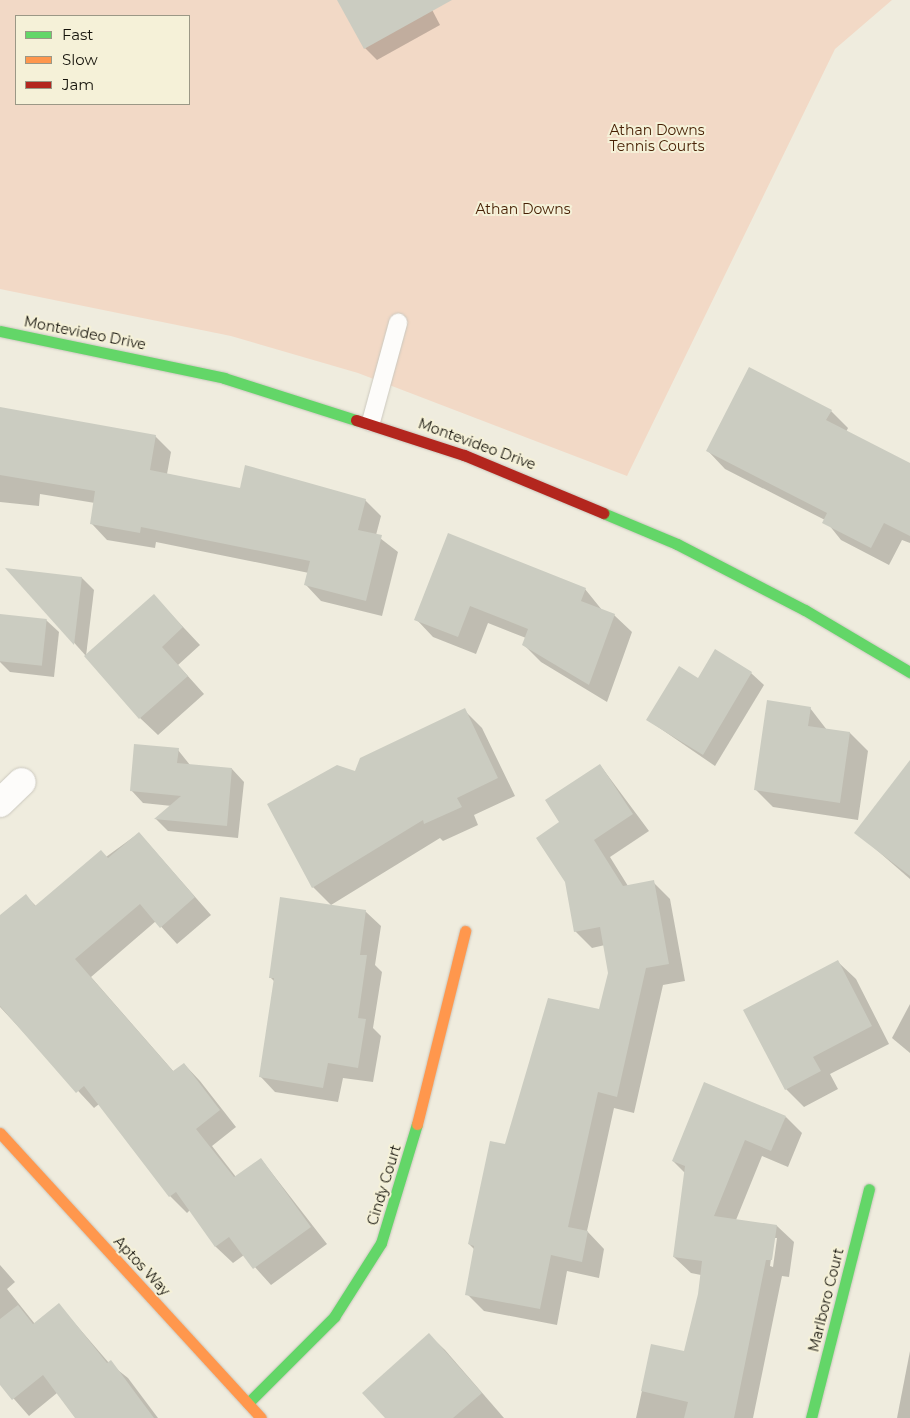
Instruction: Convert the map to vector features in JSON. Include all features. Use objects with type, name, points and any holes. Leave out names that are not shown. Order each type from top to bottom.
[{"type":"street","name":"Montevideo Drive","points":[[0,331],[172,366],[371,422],[523,477],[677,544],[805,610],[910,672]]},
{"type":"street","points":[[0,802],[22,782]]},
{"type":"street","name":"Cindy Court","points":[[248,1403],[334,1317],[381,1243],[401,1188],[465,932]]},
{"type":"street","name":"Aptos Way","points":[[0,1133],[261,1418]]},
{"type":"street","name":"Marlboro Court","points":[[811,1418],[869,1188]]},
{"type":"lane","points":[[371,422],[398,323]]},
{"type":"green space","name":"Athan Downs","points":[[0,0],[892,0],[835,49],[627,476],[358,373],[231,336],[0,289]]},
{"type":"building","points":[[337,0],[452,0],[364,49]]},
{"type":"building","points":[[749,367],[832,410],[826,420],[910,463],[910,536],[884,523],[871,548],[822,523],[827,513],[706,451]]},
{"type":"building","points":[[0,407],[156,435],[150,470],[240,488],[245,465],[366,499],[358,530],[382,535],[366,601],[304,585],[310,561],[141,527],[140,533],[90,524],[95,491],[0,475]]},
{"type":"building","points":[[448,533],[586,588],[581,601],[615,614],[589,685],[522,645],[528,629],[470,606],[458,637],[414,620]]},
{"type":"building","points":[[5,568],[82,577],[74,645]]},
{"type":"building","points":[[154,594],[183,627],[162,647],[188,676],[139,719],[84,656]]},
{"type":"building","points":[[0,614],[47,619],[42,666],[0,661]]},
{"type":"building","points":[[715,649],[752,672],[703,755],[646,720],[679,666],[698,678]]},
{"type":"building","points":[[767,700],[811,707],[808,726],[850,732],[840,803],[754,790]]},
{"type":"building","points":[[465,708],[498,778],[457,798],[462,807],[424,824],[423,820],[312,888],[267,804],[337,765],[355,771],[360,758]]},
{"type":"building","points":[[134,744],[179,748],[177,763],[232,768],[227,826],[154,819],[181,796],[130,791]]},
{"type":"building","points":[[910,760],[910,876],[854,833]]},
{"type":"building","points":[[600,764],[633,814],[594,840],[623,886],[654,880],[669,964],[646,968],[617,1097],[598,1092],[568,1227],[588,1231],[582,1262],[551,1255],[540,1309],[465,1295],[474,1246],[468,1244],[490,1141],[505,1144],[548,998],[599,1009],[608,973],[600,927],[574,932],[565,882],[536,838],[559,822],[545,800]]},
{"type":"building","points":[[139,832],[195,897],[160,928],[140,904],[75,959],[173,1071],[184,1063],[220,1110],[196,1129],[234,1177],[261,1158],[311,1227],[253,1269],[229,1237],[215,1247],[176,1192],[169,1197],[84,1086],[76,1093],[0,1006],[0,915],[26,894],[35,906],[101,850],[108,858]]},
{"type":"building","points":[[280,897],[366,910],[360,955],[367,955],[358,1018],[366,1019],[358,1068],[328,1063],[323,1088],[259,1077],[274,978],[269,978]]},
{"type":"building","points":[[838,960],[872,1026],[813,1057],[821,1071],[785,1090],[743,1010]]},
{"type":"building","points":[[704,1082],[786,1116],[771,1151],[745,1140],[714,1216],[777,1225],[772,1260],[766,1260],[734,1418],[684,1418],[688,1402],[641,1391],[651,1344],[684,1351],[698,1294],[702,1261],[673,1257],[685,1166],[672,1161]]},
{"type":"building","points":[[59,1303],[107,1363],[111,1360],[154,1418],[75,1418],[43,1375],[12,1400],[0,1385],[0,1319],[18,1305],[33,1324]]},
{"type":"building","points":[[429,1333],[482,1393],[453,1418],[385,1418],[362,1393]]},
{"type":"traffic: fast","points":[[0,331],[224,378],[356,420]]},
{"type":"traffic: fast","points":[[603,513],[677,544],[805,610],[910,672]]},
{"type":"traffic: fast","points":[[248,1403],[334,1317],[381,1243],[417,1124]]},
{"type":"traffic: fast","points":[[811,1418],[869,1189]]},
{"type":"traffic: slow","points":[[417,1124],[465,931]]},
{"type":"traffic: slow","points":[[0,1133],[261,1418]]},
{"type":"traffic: jam","points":[[356,420],[464,455],[603,513]]},
{"type":"park label","name":"Athan Downs Tennis Courts","points":[[657,138]]}]
